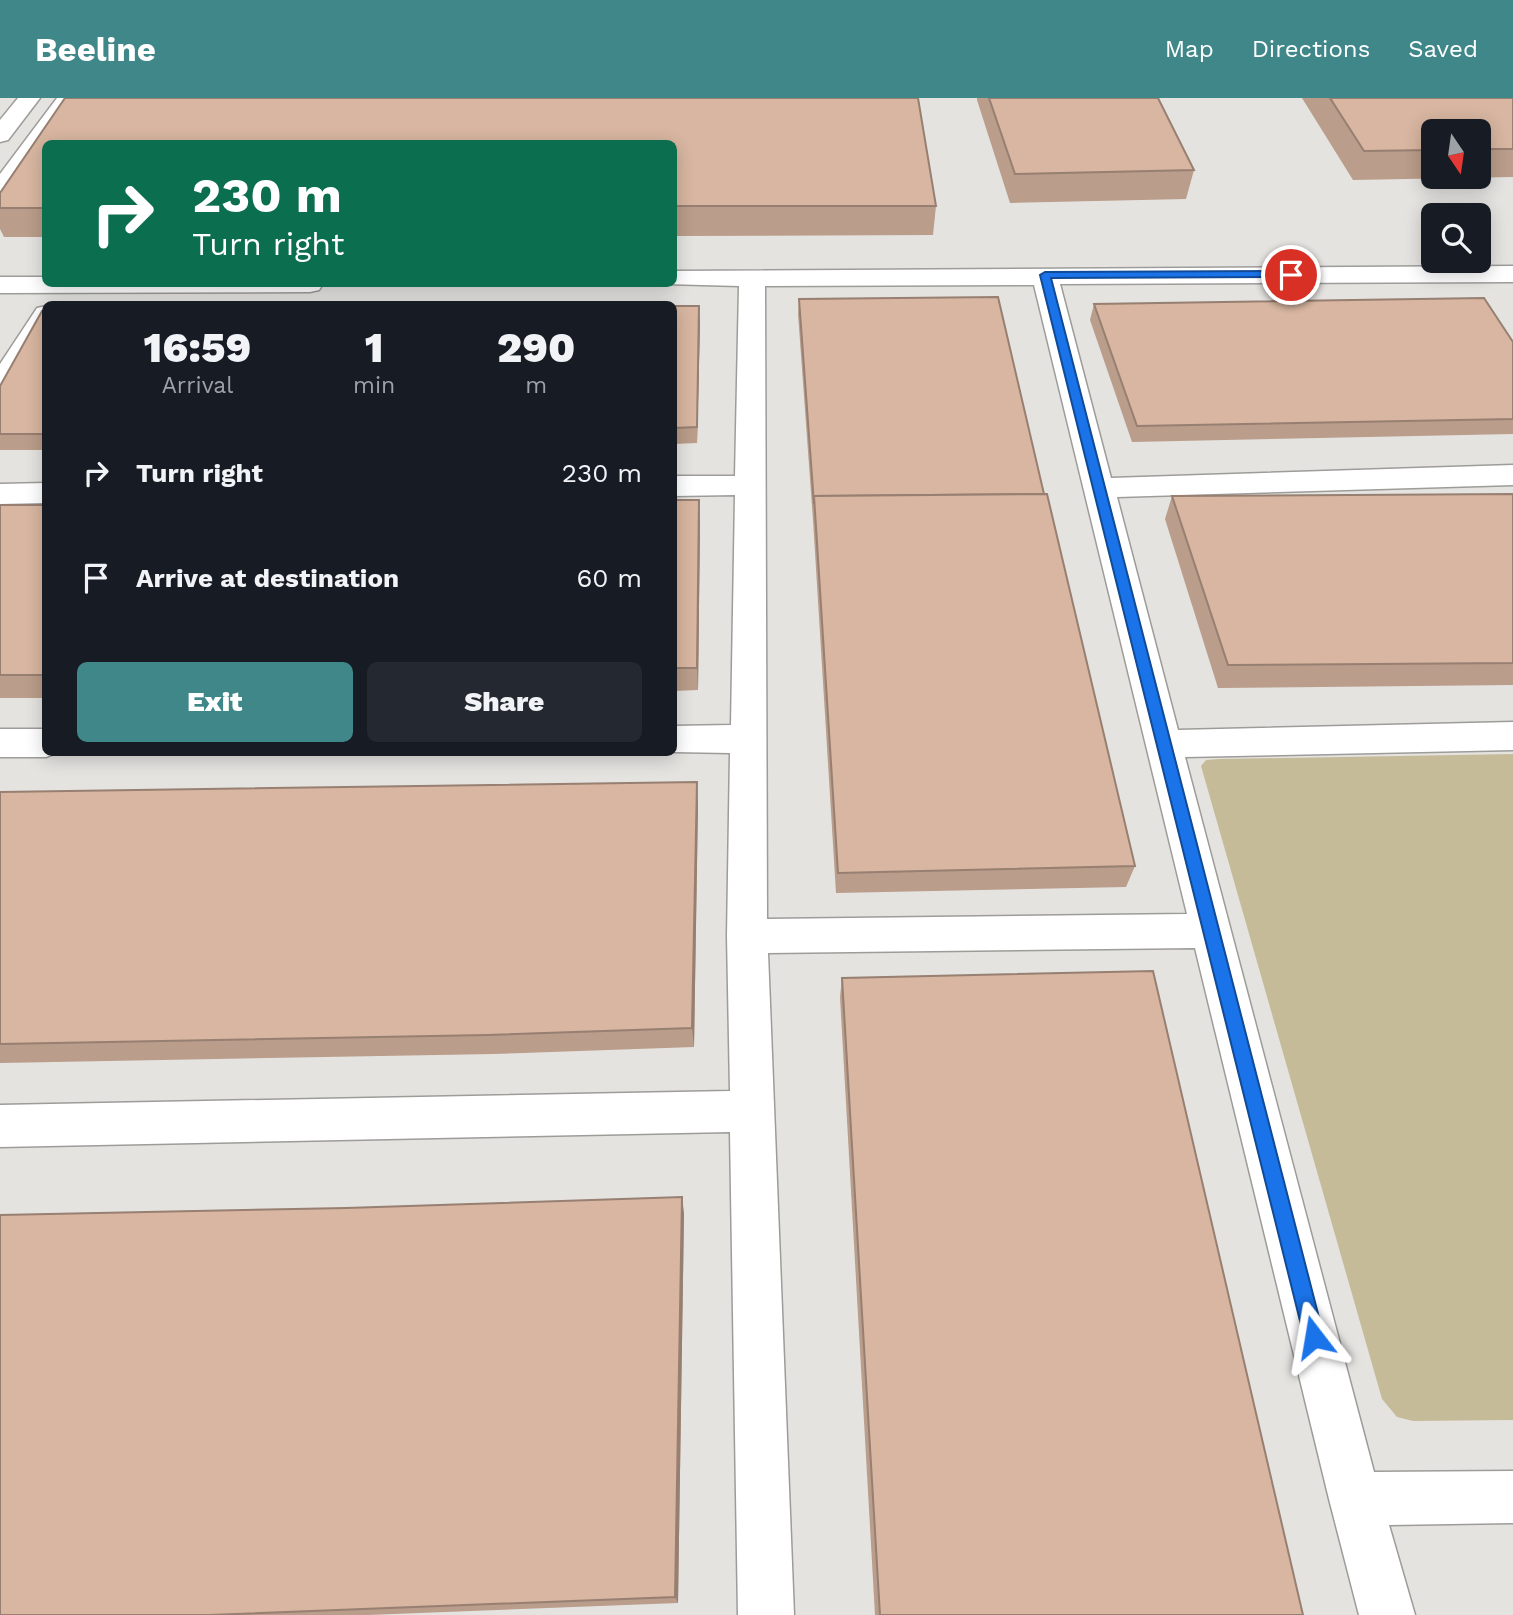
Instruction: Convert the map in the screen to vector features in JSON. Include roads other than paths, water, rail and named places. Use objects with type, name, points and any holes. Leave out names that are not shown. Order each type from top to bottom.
[{"type":"street","points":[[0,135],[29,98]]},
{"type":"street","points":[[0,190],[68,98]]},
{"type":"street","points":[[677,279],[1045,275],[1512,276]]},
{"type":"street","points":[[1045,275],[1355,1499],[1387,1615]]},
{"type":"street","points":[[751,278],[747,936],[766,1615]]},
{"type":"street","points":[[0,285],[57,296],[247,287]]},
{"type":"street","points":[[0,386],[42,320]]},
{"type":"street","points":[[1099,488],[1513,475]]},
{"type":"street","points":[[677,486],[750,485]]},
{"type":"street","points":[[0,494],[42,493]]},
{"type":"street","points":[[1165,744],[1513,736]]},
{"type":"street","points":[[677,739],[748,739]]},
{"type":"street","points":[[0,743],[42,743]]},
{"type":"street","points":[[747,936],[1211,931]]},
{"type":"street","points":[[0,1126],[753,1111]]},
{"type":"street","points":[[1355,1499],[1513,1497]]}]
